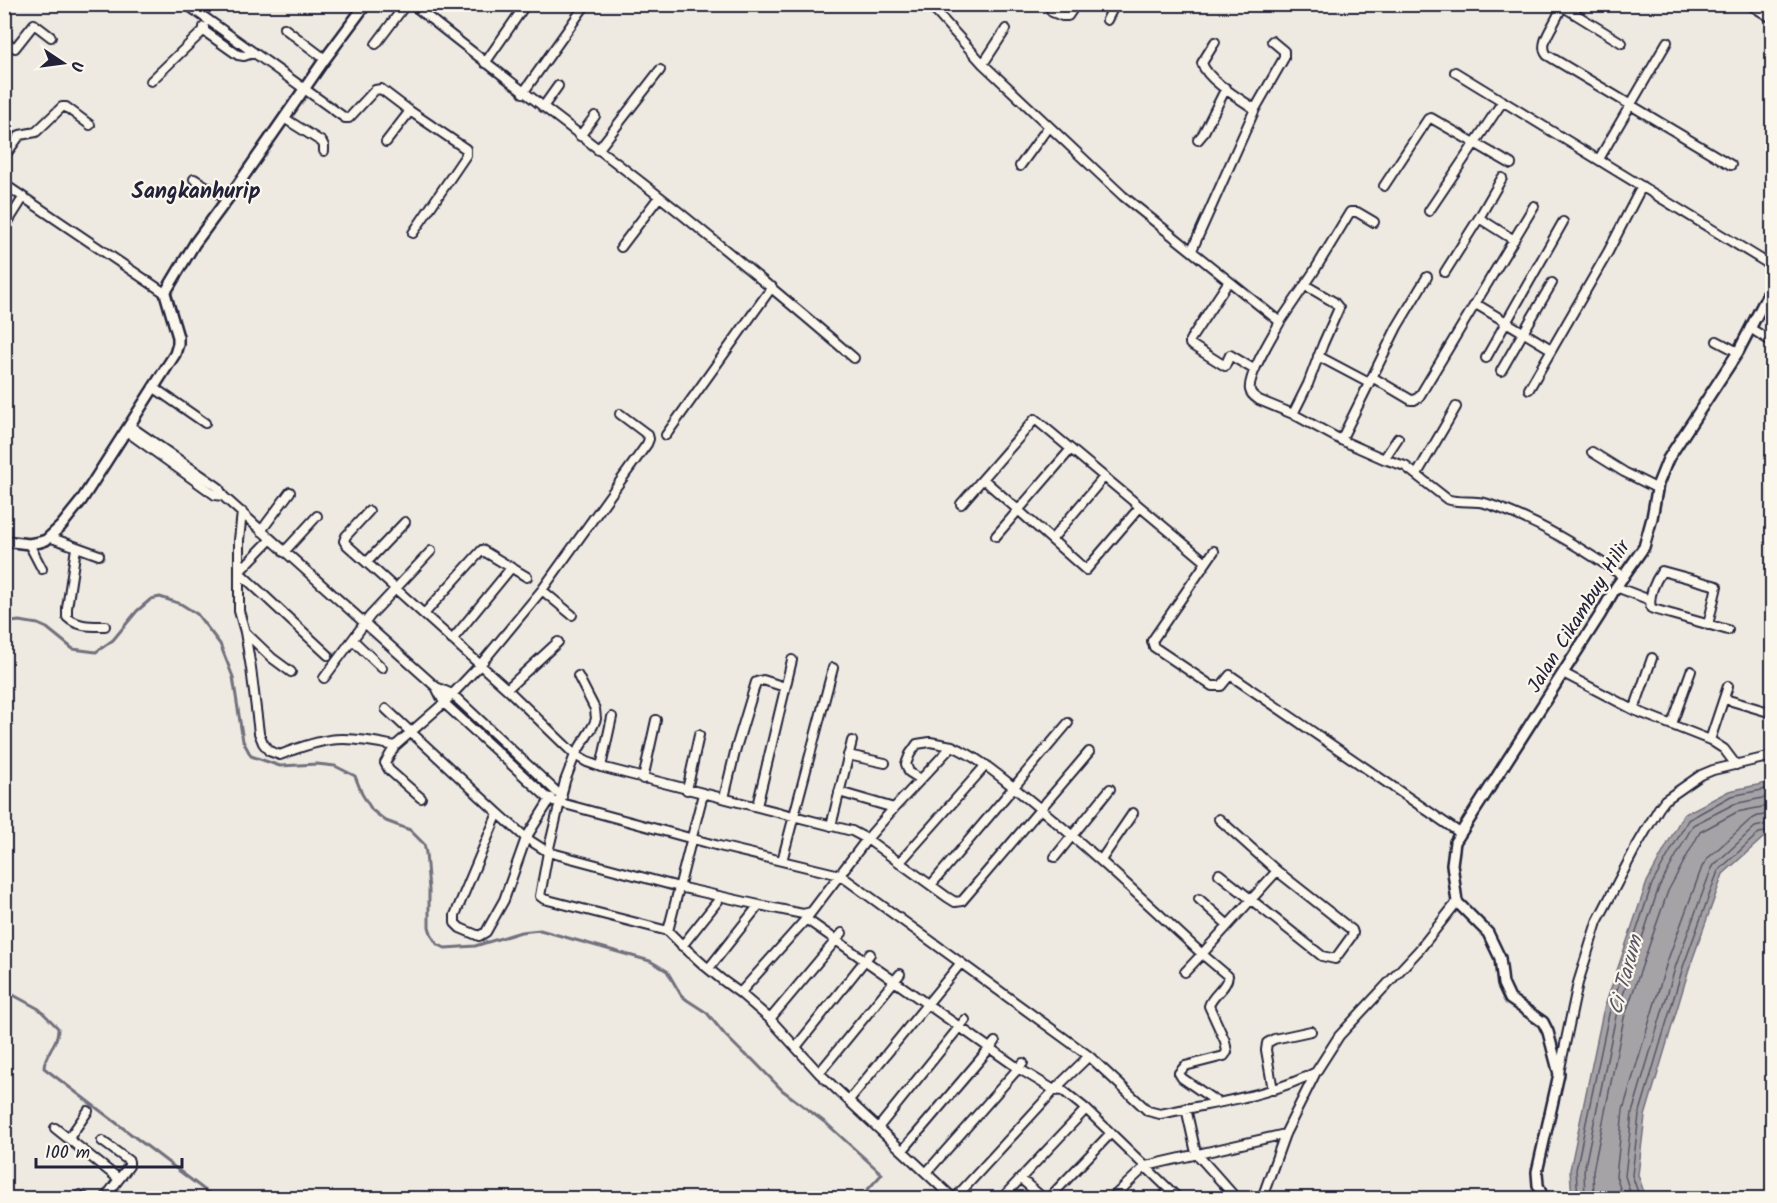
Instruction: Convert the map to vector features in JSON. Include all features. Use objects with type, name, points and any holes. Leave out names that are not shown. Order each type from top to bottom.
[{"type":"street","points":[[186,4],[206,26],[305,88],[347,119],[377,88],[464,148],[466,153],[413,232]]},
{"type":"street","points":[[165,293],[195,243],[366,4]]},
{"type":"street","points":[[376,44],[406,4]]},
{"type":"street","points":[[412,4],[772,287],[854,358]]},
{"type":"street","points":[[485,63],[526,4]]},
{"type":"street","points":[[524,93],[586,4]]},
{"type":"street","points":[[929,4],[983,64],[1123,196],[1280,322]]},
{"type":"street","points":[[1049,4],[1052,12],[1068,16],[1076,4]]},
{"type":"street","points":[[1107,20],[1115,4]]},
{"type":"street","points":[[1749,4],[1773,18]]},
{"type":"street","points":[[1622,43],[1562,5],[1555,24],[1544,43],[1544,52],[1731,165]]},
{"type":"street","points":[[4,41],[15,48],[34,24],[51,37]]},
{"type":"street","points":[[151,81],[206,26]]},
{"type":"street","points":[[284,28],[325,59]]},
{"type":"street","points":[[983,64],[1006,29]]},
{"type":"street","points":[[1192,250],[1255,109],[1285,53],[1272,41]]},
{"type":"street","points":[[1215,42],[1202,63],[1204,70],[1255,109]]},
{"type":"street","points":[[1599,159],[1667,42]]},
{"type":"street","points":[[598,150],[660,70]]},
{"type":"street","points":[[1455,72],[1773,266]]},
{"type":"street","points":[[543,107],[558,86]]},
{"type":"street","points":[[1198,140],[1226,88]]},
{"type":"street","points":[[1430,211],[1503,101]]},
{"type":"street","points":[[4,157],[20,135],[36,132],[62,106],[90,125]]},
{"type":"street","points":[[387,142],[410,111]]},
{"type":"street","points":[[579,136],[595,116]]},
{"type":"street","points":[[284,118],[322,142],[324,151]]},
{"type":"street","points":[[1384,186],[1428,119],[1433,118],[1511,164]]},
{"type":"street","points":[[1020,166],[1049,126]]},
{"type":"street","points":[[1445,272],[1502,178]]},
{"type":"street","points":[[194,179],[227,199]]},
{"type":"street","points":[[4,184],[165,293],[178,344],[175,354],[128,429],[81,501],[61,526],[40,542],[29,544],[4,542]]},
{"type":"street","points":[[1528,388],[1608,252],[1642,186]]},
{"type":"street","points":[[621,247],[659,197]]},
{"type":"street","points":[[4,228],[23,198]]},
{"type":"street","points":[[1318,356],[1411,400],[1417,399],[1534,206]]},
{"type":"street","points":[[1374,222],[1357,212],[1350,212],[1280,322],[1250,382],[1252,396],[1293,414],[1341,440],[1405,466],[1447,499],[1454,502],[1486,503],[1518,516],[1577,546],[1624,577]]},
{"type":"street","points":[[1479,218],[1514,240]]},
{"type":"street","points":[[1486,358],[1563,222]]},
{"type":"street","points":[[1341,440],[1397,327],[1427,277]]},
{"type":"street","points":[[1229,281],[1190,340],[1190,344],[1225,366],[1230,355],[1255,370]]},
{"type":"street","points":[[1501,371],[1552,283]]},
{"type":"street","name":"Jalan Cikambuy Hilir","points":[[1461,906],[1452,864],[1455,842],[1616,587],[1644,547],[1661,475],[1668,459],[1738,352],[1773,283]]},
{"type":"street","points":[[1293,414],[1308,384],[1339,308],[1334,302],[1305,285]]},
{"type":"street","points":[[666,435],[772,287]]},
{"type":"street","points":[[1476,304],[1551,349]]},
{"type":"street","points":[[1750,328],[1773,342]]},
{"type":"street","points":[[1717,341],[1738,352]]},
{"type":"street","points":[[153,387],[205,423]]},
{"type":"street","points":[[1417,474],[1456,407]]},
{"type":"street","points":[[421,798],[387,767],[386,758],[395,746],[444,703],[480,665],[542,590],[649,441],[646,432],[620,414]]},
{"type":"street","points":[[961,504],[1035,418],[1206,562]]},
{"type":"street","points":[[128,429],[215,495],[223,496],[242,512],[270,540],[436,687],[452,694],[558,792],[569,805]]},
{"type":"street","points":[[1384,459],[1398,438]]},
{"type":"street","points":[[996,536],[1071,448]]},
{"type":"street","points":[[1592,453],[1658,489]]},
{"type":"street","points":[[1052,539],[1104,477]]},
{"type":"street","points":[[983,479],[1086,570],[1140,507]]},
{"type":"street","points":[[261,531],[290,492]]},
{"type":"street","points":[[369,511],[346,536],[344,541],[346,544],[507,689],[575,755],[601,768],[860,834],[955,902],[962,902],[1089,752]]},
{"type":"street","points":[[242,512],[239,611],[245,632],[259,733],[263,743],[273,754],[280,755],[320,740],[336,738],[362,739],[395,746]]},
{"type":"street","points":[[284,552],[317,516]]},
{"type":"street","points":[[367,562],[405,522]]},
{"type":"street","points":[[49,537],[99,555]]},
{"type":"street","points":[[240,572],[270,540]]},
{"type":"street","points":[[29,544],[42,569]]},
{"type":"street","points":[[76,548],[67,617],[72,622],[85,626],[105,626]]},
{"type":"street","points":[[324,678],[370,616],[431,551]]},
{"type":"street","points":[[424,614],[481,551],[485,551],[527,577]]},
{"type":"street","points":[[1214,551],[1152,641],[1154,647],[1212,686],[1221,686],[1230,675],[1460,833]]},
{"type":"street","points":[[452,640],[511,568]]},
{"type":"street","points":[[1708,625],[1716,586],[1665,568],[1657,578],[1650,600],[1650,606],[1653,609],[1708,625],[1728,630]]},
{"type":"street","points":[[240,572],[328,655]]},
{"type":"street","points":[[1616,587],[1650,600]]},
{"type":"street","points":[[542,590],[572,615]]},
{"type":"street","points":[[245,632],[272,658],[291,672]]},
{"type":"street","points":[[353,640],[382,669]]},
{"type":"street","points":[[507,689],[558,642]]},
{"type":"street","points":[[1634,710],[1652,658]]},
{"type":"street","points":[[757,806],[792,660]]},
{"type":"street","points":[[782,861],[833,668]]},
{"type":"street","points":[[1672,724],[1691,671]]},
{"type":"street","points":[[1563,673],[1634,710],[1710,740],[1724,748],[1736,765]]},
{"type":"street","points":[[498,813],[455,915],[455,923],[460,928],[479,936],[486,932],[504,900],[526,838],[550,800],[558,792],[575,755],[596,719],[595,709],[578,676]]},
{"type":"street","points":[[724,798],[755,685],[763,680],[785,687]]},
{"type":"street","points":[[1710,740],[1728,686]]},
{"type":"street","points":[[436,687],[444,703],[550,800],[691,839],[840,875],[1089,1056],[1148,1111],[1160,1114],[1273,1090],[1316,1072]]},
{"type":"street","points":[[1725,699],[1773,713]]},
{"type":"street","points":[[386,709],[526,838],[548,852],[679,887],[807,915],[867,956],[894,980],[927,1003],[962,1023],[1086,1109],[1178,1198]]},
{"type":"street","points":[[601,768],[612,717]]},
{"type":"street","points":[[643,778],[656,720]]},
{"type":"street","points":[[931,885],[1068,723]]},
{"type":"street","points":[[687,790],[699,735]]},
{"type":"street","points":[[831,826],[852,741]]},
{"type":"street","points":[[920,779],[909,772],[906,767],[910,754],[917,744],[930,742],[952,746],[986,765],[1101,861],[1228,976],[1227,982],[1209,1006],[1225,1041],[1227,1052],[1224,1056],[1185,1066],[1179,1073],[1182,1078],[1217,1102]]},
{"type":"street","points":[[740,993],[840,875],[867,839],[952,746]]},
{"type":"street","points":[[848,756],[885,763]]},
{"type":"street","points":[[1543,1198],[1538,1185],[1537,1172],[1578,983],[1597,922],[1635,849],[1665,800],[1701,775],[1773,756]]},
{"type":"street","points":[[900,862],[986,765]]},
{"type":"street","points":[[1055,857],[1110,789]]},
{"type":"street","points":[[558,792],[559,804],[540,893],[544,900],[669,931],[682,946],[770,1019],[819,1073],[954,1198],[1089,1056]]},
{"type":"street","points":[[839,792],[894,808]]},
{"type":"street","points":[[669,931],[703,794]]},
{"type":"street","points":[[1101,861],[1133,813]]},
{"type":"street","points":[[1219,819],[1277,871],[1353,933],[1335,959],[1322,956],[1219,874]]},
{"type":"street","points":[[1185,972],[1277,871]]},
{"type":"street","points":[[682,946],[721,897]]},
{"type":"street","points":[[1200,899],[1228,925]]},
{"type":"street","points":[[708,968],[759,906]]},
{"type":"street","points":[[1262,1198],[1285,1134],[1316,1072],[1339,1036],[1461,906],[1491,938],[1500,958],[1503,984],[1510,999],[1543,1022],[1548,1032],[1559,1074]]},
{"type":"street","points":[[770,1019],[840,937]]},
{"type":"street","points":[[796,1047],[867,956]]},
{"type":"street","points":[[849,1100],[960,964]]},
{"type":"street","points":[[819,1073],[900,974]]},
{"type":"street","points":[[878,1128],[962,1023]]},
{"type":"street","points":[[1273,1090],[1266,1050],[1267,1043],[1274,1039],[1311,1031]]},
{"type":"street","points":[[903,1150],[992,1045]]},
{"type":"street","points":[[927,1172],[1020,1065]]},
{"type":"street","points":[[1186,1108],[1196,1154],[1236,1198]]},
{"type":"street","points":[[1002,1198],[1086,1109]]},
{"type":"street","points":[[69,1138],[88,1111]]},
{"type":"street","points":[[55,1128],[119,1179]]},
{"type":"street","points":[[1049,1198],[1112,1133]]},
{"type":"street","points":[[1112,1198],[1146,1166],[1285,1134]]},
{"type":"street","points":[[102,1140],[129,1161],[129,1166],[105,1198]]},
{"type":"street","points":[[1021,1179],[1043,1198]]},
{"type":"street","points":[[1162,1198],[1169,1190]]},
{"type":"water","name":"Ci Tarum","points":[[1772,782],[1772,837],[1763,838],[1723,874],[1689,969],[1645,1116],[1638,1175],[1646,1198],[1572,1198],[1570,1170],[1603,1012],[1647,882],[1683,815],[1729,791]]},
{"type":"waterway","points":[[4,623],[19,621],[38,624],[47,628],[73,649],[96,652],[113,640],[137,611],[151,599],[160,597],[181,604],[197,614],[220,644],[233,677],[243,741],[251,756],[280,766],[317,764],[335,766],[355,776],[372,810],[386,821],[410,830],[424,844],[429,890],[429,927],[437,944],[445,948],[475,946],[521,932],[540,930],[650,961],[667,971],[681,995],[707,1013],[725,1035],[782,1090],[827,1124],[882,1174],[860,1198]]},
{"type":"waterway","points":[[4,990],[39,1009],[58,1028],[58,1034],[46,1058],[44,1068],[215,1198]]},
{"type":"district","name":"Sangkanhurip","points":[[196,190]]}]
